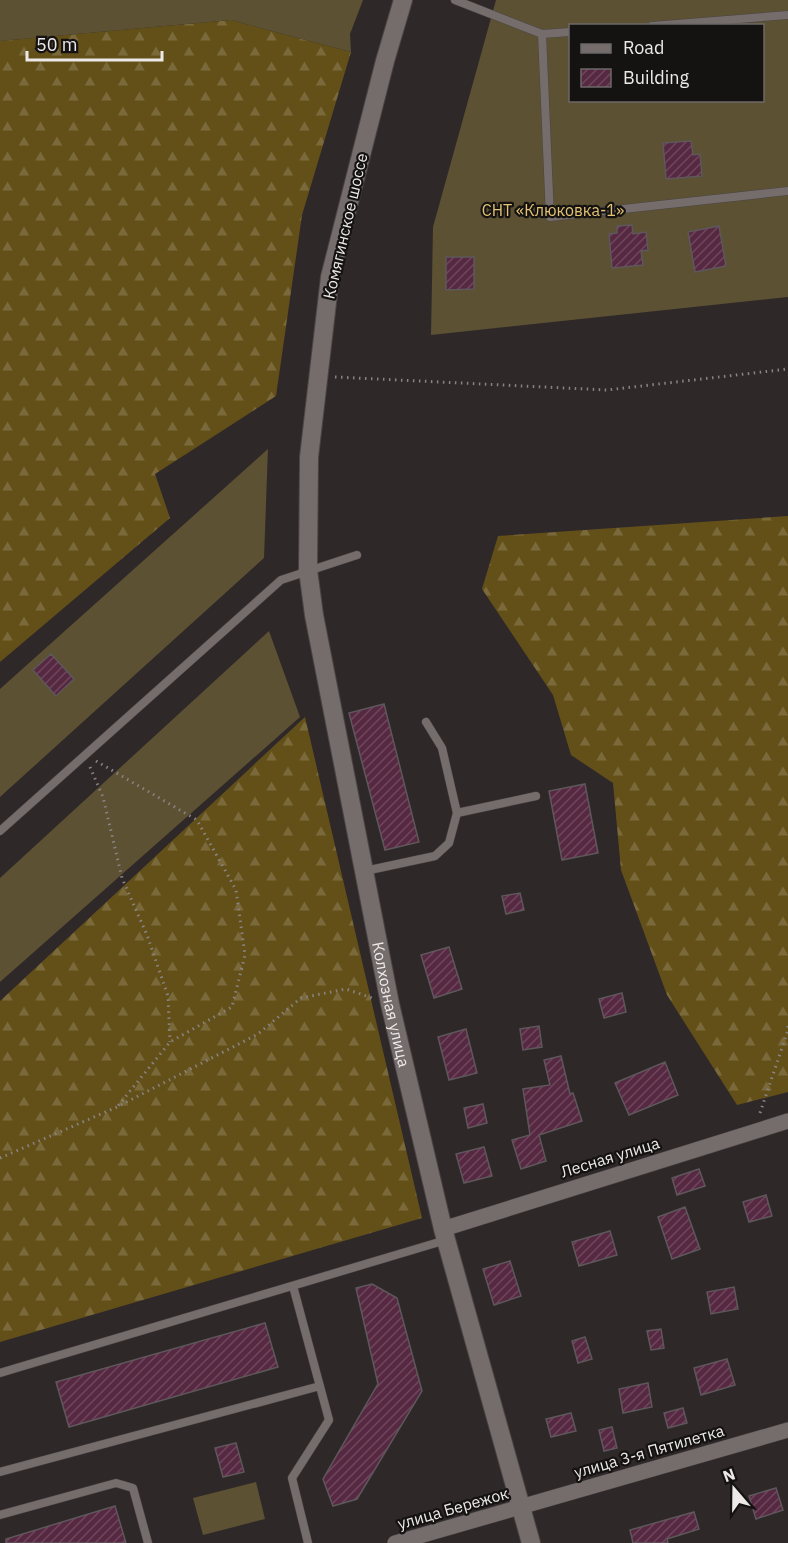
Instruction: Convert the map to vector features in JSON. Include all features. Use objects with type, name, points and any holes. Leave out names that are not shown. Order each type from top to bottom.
[{"type":"street","name":"Комягинское шоссе","points":[[309,457],[330,277],[385,61],[403,0]]},
{"type":"street","name":"Колхозная улица","points":[[309,457],[308,570],[314,615],[390,1004],[444,1234],[531,1543]]},
{"type":"street","name":"Лесная улица","points":[[444,1234],[788,1121]]},
{"type":"street","name":"улица 3-я Пятилетка","points":[[521,1507],[788,1430]]},
{"type":"street","name":"улица Бережок","points":[[395,1543],[521,1507]]},
{"type":"lane","points":[[455,0],[542,34],[569,32]]},
{"type":"lane","points":[[677,24],[788,15]]},
{"type":"lane","points":[[542,34],[550,217],[788,191]]},
{"type":"lane","points":[[0,831],[281,580],[357,555]]},
{"type":"lane","points":[[364,872],[435,856],[448,843],[458,813],[442,748],[426,722]]},
{"type":"lane","points":[[458,813],[536,796]]},
{"type":"lane","points":[[0,1373],[292,1286],[444,1234]]},
{"type":"lane","points":[[292,1286],[329,1420],[292,1478],[308,1543]]},
{"type":"lane","points":[[0,1472],[320,1386]]},
{"type":"lane","points":[[0,1515],[116,1483],[133,1488],[148,1543]]},
{"type":"path","points":[[318,376],[607,390],[788,369]]},
{"type":"path","points":[[85,755],[103,797],[122,878],[147,935],[168,996],[170,1042]]},
{"type":"path","points":[[85,755],[197,820],[236,890],[245,956],[232,1008],[170,1042],[117,1107]]},
{"type":"path","points":[[0,1158],[117,1107],[258,1034],[301,998],[346,989],[390,1004]]},
{"type":"path","points":[[754,1131],[788,1030],[788,1022]]},
{"type":"green space","points":[[0,0],[363,0],[350,34],[351,52],[231,20],[0,41]]},
{"type":"green space","name":"СНТ «Клюковка-1»","points":[[496,0],[788,0],[788,297],[431,335],[433,227]]},
{"type":"green space","points":[[231,20],[351,52],[302,215],[276,396],[155,474],[170,518],[0,662],[0,41]]},
{"type":"green space","points":[[268,449],[264,558],[0,797],[0,689]]},
{"type":"green space","points":[[788,516],[788,1092],[737,1105],[667,995],[621,870],[613,783],[571,755],[553,695],[482,589],[498,536]]},
{"type":"green space","points":[[269,631],[300,717],[0,982],[0,878]]},
{"type":"green space","points":[[305,717],[422,1218],[0,1342],[0,1001]]},
{"type":"green space","points":[[256,1482],[265,1519],[203,1535],[193,1498]]},
{"type":"building","points":[[691,141],[693,155],[700,154],[702,176],[666,179],[663,143]]},
{"type":"building","points":[[632,225],[633,234],[646,232],[648,250],[641,251],[643,265],[612,268],[609,234],[617,233],[617,226]]},
{"type":"building","points":[[719,226],[726,266],[695,272],[688,232]]},
{"type":"building","points":[[446,257],[474,257],[474,289],[446,290]]},
{"type":"building","points":[[51,654],[74,679],[56,696],[33,670]]},
{"type":"building","points":[[384,704],[419,842],[385,850],[349,713]]},
{"type":"building","points":[[585,784],[598,853],[562,860],[549,791]]},
{"type":"building","points":[[520,893],[524,910],[506,914],[502,896]]},
{"type":"building","points":[[449,947],[462,989],[434,998],[421,955]]},
{"type":"building","points":[[622,993],[626,1012],[604,1018],[599,999]]},
{"type":"building","points":[[539,1026],[542,1047],[523,1050],[520,1029]]},
{"type":"building","points":[[466,1029],[477,1073],[449,1080],[438,1037]]},
{"type":"building","points":[[561,1056],[570,1094],[573,1093],[582,1121],[539,1135],[546,1161],[521,1169],[512,1140],[530,1135],[523,1089],[550,1085],[544,1060]]},
{"type":"building","points":[[665,1062],[678,1095],[629,1115],[615,1083]]},
{"type":"building","points":[[483,1104],[487,1123],[468,1128],[464,1108]]},
{"type":"building","points":[[484,1147],[492,1176],[464,1183],[456,1154]]},
{"type":"building","points":[[699,1169],[705,1186],[677,1195],[672,1178]]},
{"type":"building","points":[[766,1195],[772,1216],[749,1222],[743,1202]]},
{"type":"building","points":[[685,1207],[700,1249],[672,1259],[658,1217]]},
{"type":"building","points":[[610,1231],[617,1255],[579,1266],[572,1242]]},
{"type":"building","points":[[510,1261],[521,1296],[494,1305],[483,1269]]},
{"type":"building","points":[[372,1284],[397,1298],[422,1391],[357,1499],[333,1506],[323,1479],[378,1384],[356,1288]]},
{"type":"building","points":[[734,1287],[738,1309],[711,1314],[707,1292]]},
{"type":"building","points":[[265,1323],[278,1367],[69,1427],[56,1382]]},
{"type":"building","points":[[661,1329],[664,1348],[651,1350],[647,1331]]},
{"type":"building","points":[[585,1337],[592,1359],[578,1363],[572,1341]]},
{"type":"building","points":[[727,1359],[735,1385],[701,1395],[694,1368]]},
{"type":"building","points":[[648,1383],[652,1407],[623,1413],[619,1389]]},
{"type":"building","points":[[683,1408],[687,1423],[668,1428],[664,1413]]},
{"type":"building","points":[[571,1413],[576,1431],[551,1437],[546,1419]]},
{"type":"building","points":[[612,1427],[617,1448],[604,1451],[599,1430]]},
{"type":"building","points":[[236,1443],[244,1472],[223,1477],[215,1448]]},
{"type":"building","points":[[776,1488],[783,1510],[756,1519],[749,1496]]},
{"type":"building","points":[[115,1506],[126,1543],[6,1543],[6,1539]]},
{"type":"building","points":[[694,1512],[699,1529],[667,1539],[668,1543],[633,1543],[630,1530]]}]
